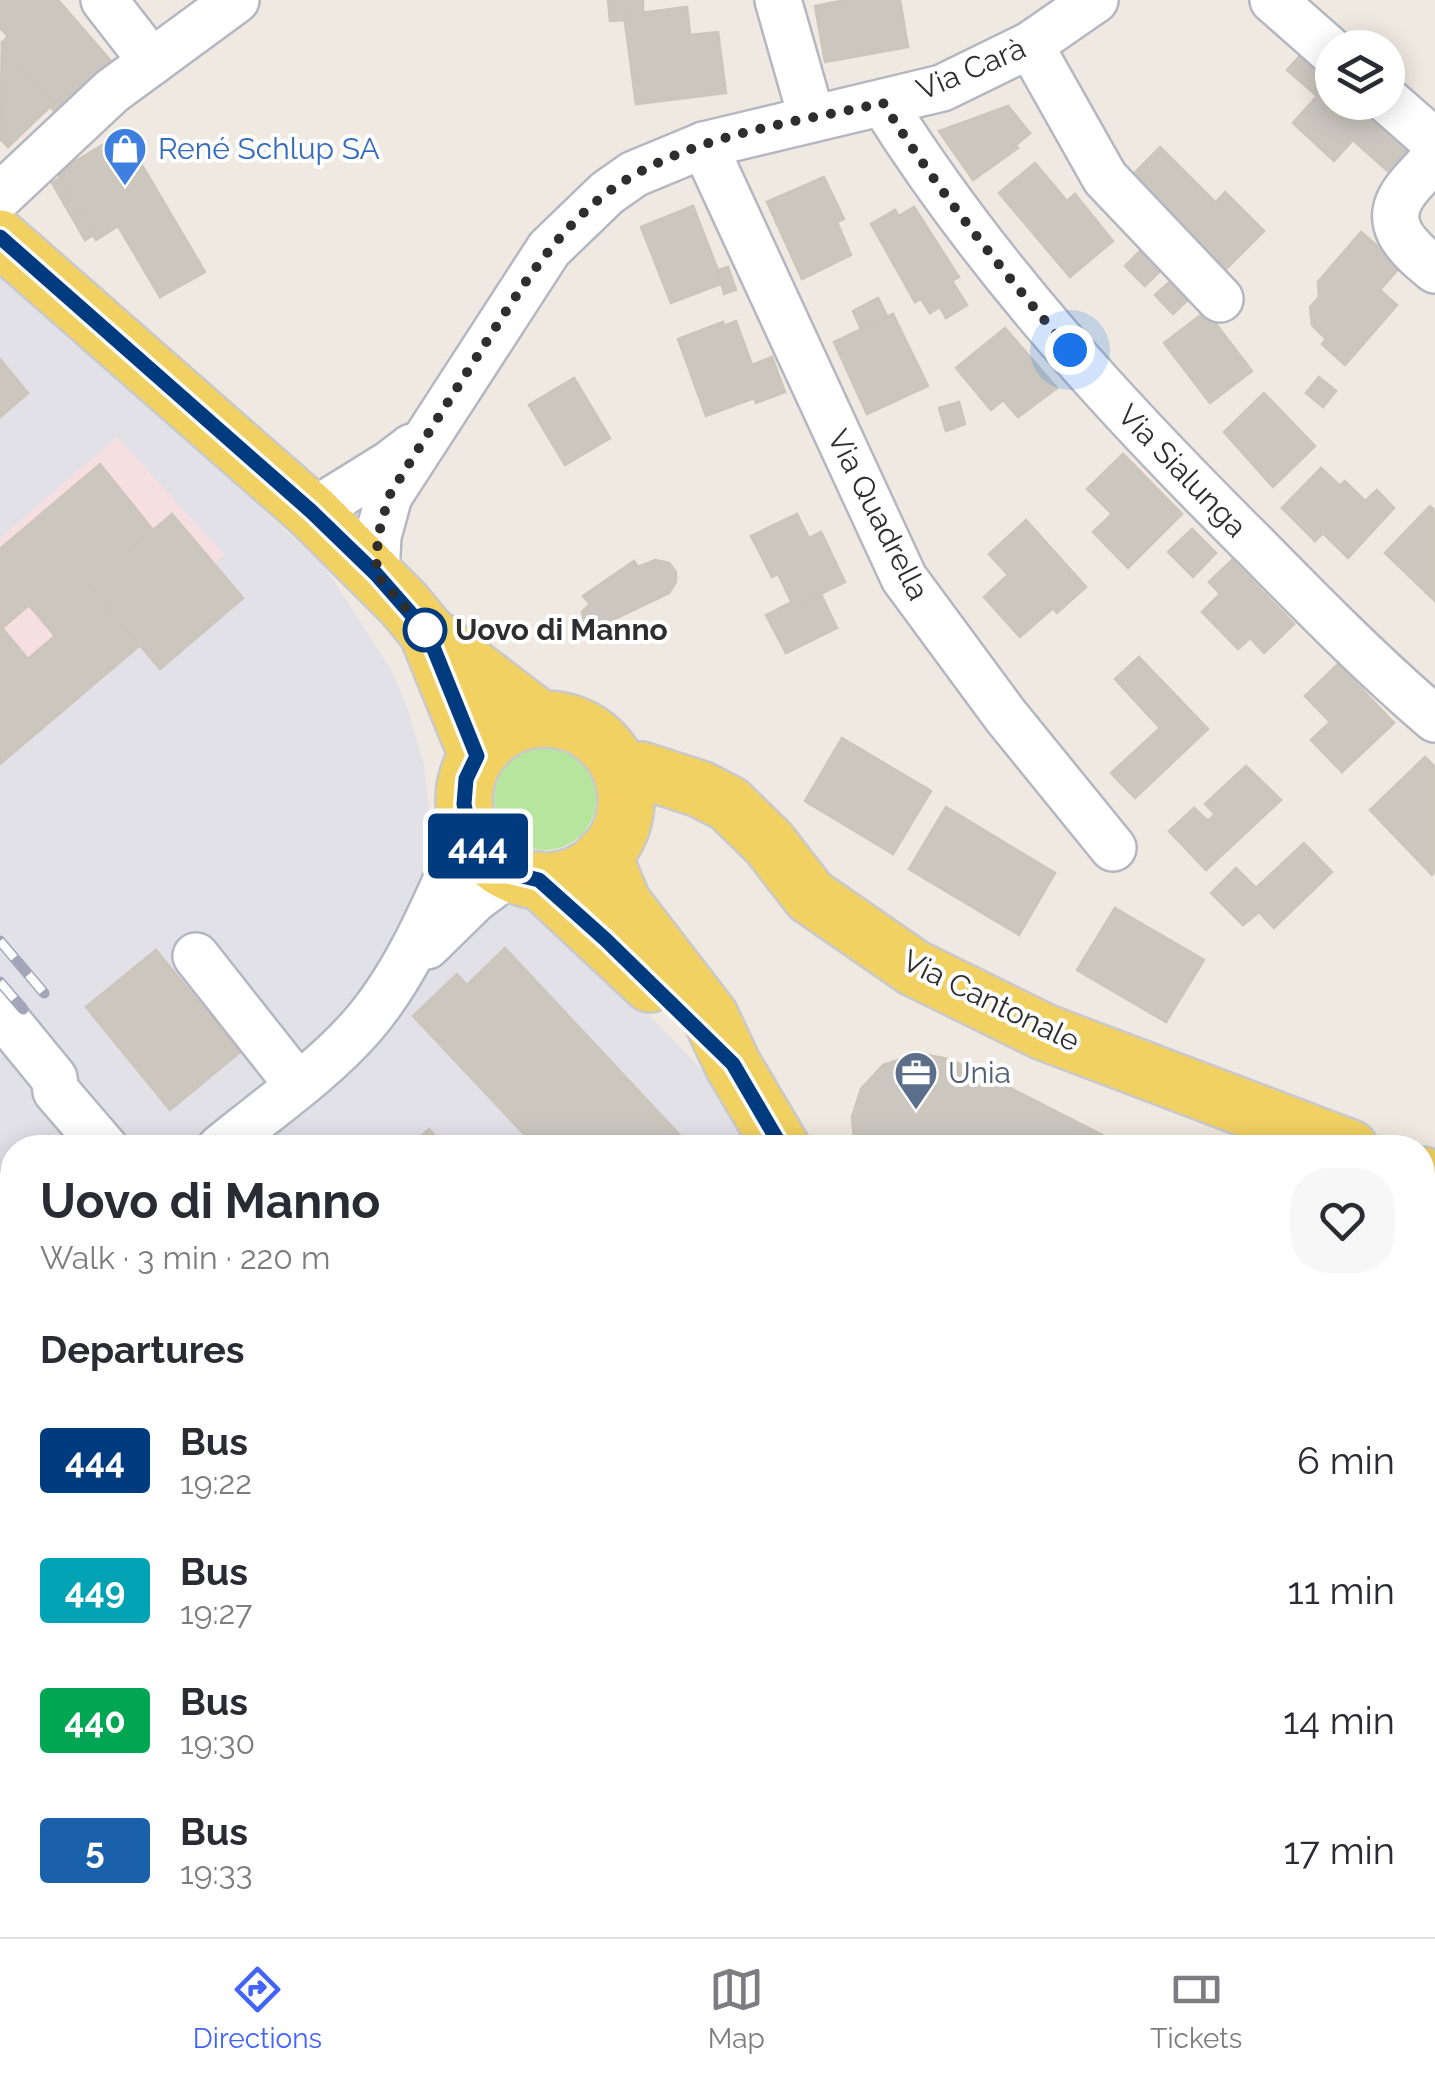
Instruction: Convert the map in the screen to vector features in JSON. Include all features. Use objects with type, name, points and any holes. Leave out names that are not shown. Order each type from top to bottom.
[{"type":"main road","points":[[0,238],[312,512],[376,574],[427,632],[540,719]]},
{"type":"main road","points":[[427,632],[477,756]]},
{"type":"main road","points":[[733,1064],[606,940],[525,877],[485,855],[469,829],[464,791],[477,756],[486,744],[511,726],[540,719],[565,721],[588,732],[607,748],[620,770],[625,797],[612,840],[623,903],[710,1016],[774,1135]]},
{"type":"main road","name":"Via Cantonale","points":[[620,770],[641,770],[718,796],[756,829],[810,896],[914,968],[1044,1032],[1316,1135]]},
{"type":"main road","points":[[525,877],[574,875],[612,840],[667,819],[703,827],[810,896]]},
{"type":"street","points":[[104,0],[152,62]]},
{"type":"street","points":[[0,196],[112,91],[236,0]]},
{"type":"street","points":[[778,0],[812,118]]},
{"type":"street","name":"Via Carà","points":[[431,428],[549,249],[581,215],[634,174],[704,145],[942,88],[1030,45],[1095,0]]},
{"type":"street","points":[[1273,0],[1315,37]]},
{"type":"street","points":[[1030,45],[1104,178],[1220,299]]},
{"type":"street","name":"Via Sialunga","points":[[883,103],[931,179],[993,260],[1147,440],[1386,677],[1435,719]]},
{"type":"street","points":[[1405,116],[1429,138],[1435,152],[1400,198],[1395,222],[1407,244],[1435,270]]},
{"type":"street","name":"Via Quadrella","points":[[704,145],[904,578],[1005,715],[1113,848]]},
{"type":"street","points":[[312,512],[391,464],[431,428]]},
{"type":"street","points":[[376,574],[378,536],[385,506],[431,428]]},
{"type":"street","points":[[236,1135],[384,1017],[400,972],[469,829]]},
{"type":"street","points":[[400,972],[476,898],[525,877]]},
{"type":"street","points":[[196,956],[297,1084]]},
{"type":"street","points":[[0,1012],[54,1078],[56,1091],[94,1135]]},
{"type":"shaded area","points":[[0,275],[130,387],[325,567],[390,668],[407,706],[425,769],[432,839],[580,945],[711,1079],[746,1135],[0,1135]]},
{"type":"shaded area","points":[[117,437],[225,555],[0,754],[0,538]]},
{"type":"green space","points":[[545,748],[564,752],[581,763],[592,780],[596,799],[592,818],[581,835],[564,846],[545,850],[526,846],[509,835],[498,818],[494,799],[498,780],[509,763],[526,752]]},
{"type":"building","points":[[0,0],[58,0],[118,69],[61,117],[50,107],[55,102],[2,43],[8,36],[0,28]]},
{"type":"building","points":[[608,0],[643,0],[643,13],[610,21]]},
{"type":"building","points":[[846,0],[900,0],[908,47],[825,62],[815,6]]},
{"type":"building","points":[[687,7],[690,35],[718,32],[726,93],[636,104],[624,15]]},
{"type":"building","points":[[2,43],[55,102],[8,147],[0,139]]},
{"type":"building","points":[[1308,47],[1315,49],[1315,94],[1287,70]]},
{"type":"building","points":[[1315,98],[1315,120],[1389,120],[1417,147],[1392,175],[1353,140],[1334,161],[1293,123]]},
{"type":"building","points":[[1008,106],[1030,133],[1016,145],[1018,148],[973,180],[939,131]]},
{"type":"building","points":[[123,133],[205,272],[160,297],[118,226],[96,240],[57,172]]},
{"type":"building","points":[[1160,147],[1221,208],[1186,243],[1121,187]]},
{"type":"building","points":[[1035,163],[1067,201],[1075,194],[1113,241],[1070,277],[999,193]]},
{"type":"building","points":[[824,177],[844,219],[837,222],[851,255],[802,279],[767,202]]},
{"type":"building","points":[[60,178],[94,235],[85,240],[52,183]]},
{"type":"building","points":[[1225,192],[1264,231],[1219,276],[1186,243],[1221,208],[1216,202]]},
{"type":"building","points":[[693,206],[723,283],[671,303],[641,227]]},
{"type":"building","points":[[914,207],[959,277],[952,281],[967,305],[946,318],[940,307],[930,313],[921,299],[915,302],[871,224],[895,210],[899,216]]},
{"type":"building","points":[[1361,232],[1401,266],[1380,290],[1397,305],[1345,365],[1322,344],[1326,339],[1312,325],[1310,307],[1319,297],[1318,282]]},
{"type":"building","points":[[1146,245],[1166,265],[1145,286],[1125,266]]},
{"type":"building","points":[[728,267],[736,290],[724,294],[718,270]]},
{"type":"building","points":[[1176,276],[1194,294],[1173,314],[1155,295]]},
{"type":"building","points":[[878,298],[887,316],[861,329],[853,311]]},
{"type":"building","points":[[1206,311],[1252,371],[1210,403],[1164,343]]},
{"type":"building","points":[[893,314],[928,386],[867,414],[834,342]]},
{"type":"building","points":[[736,321],[752,365],[772,357],[785,392],[756,403],[754,398],[706,416],[678,339]]},
{"type":"building","points":[[1005,328],[1057,388],[1018,417],[1003,400],[991,410],[956,368]]},
{"type":"building","points":[[0,359],[28,393],[0,417]]},
{"type":"building","points":[[1319,377],[1336,391],[1323,407],[1306,393]]},
{"type":"building","points":[[574,378],[610,438],[565,465],[529,405]]},
{"type":"building","points":[[1264,393],[1315,446],[1273,487],[1224,432]]},
{"type":"building","points":[[959,402],[965,424],[946,431],[939,408]]},
{"type":"building","points":[[1123,454],[1182,514],[1128,568],[1093,532],[1112,514],[1087,489]]},
{"type":"building","points":[[100,464],[153,530],[89,585],[140,645],[0,764],[0,549]],"holes":[[[29,605],[55,636],[28,659],[2,628]]]},
{"type":"building","points":[[1321,468],[1340,486],[1345,481],[1365,501],[1377,490],[1394,508],[1348,558],[1323,533],[1315,541],[1282,508]]},
{"type":"building","points":[[1430,506],[1435,511],[1435,601],[1385,553]]},
{"type":"building","points":[[172,514],[243,598],[160,669],[89,585]]},
{"type":"building","points":[[797,514],[809,538],[821,532],[845,582],[794,607],[778,574],[772,577],[751,536]]},
{"type":"building","points":[[1026,520],[1086,587],[1057,613],[1053,608],[1020,637],[984,597],[1008,575],[989,554]]},
{"type":"building","points":[[1192,529],[1216,553],[1193,577],[1168,552]]},
{"type":"building","points":[[655,560],[669,563],[676,572],[676,582],[669,593],[598,627],[585,625],[582,612],[590,604],[583,596],[634,561],[638,567]]},
{"type":"building","points":[[1232,560],[1294,624],[1264,653],[1250,638],[1238,649],[1202,612],[1220,594],[1209,582]]},
{"type":"building","points":[[821,594],[837,628],[786,653],[766,615]]},
{"type":"building","points":[[1139,657],[1208,729],[1135,798],[1111,773],[1160,728],[1115,679]]},
{"type":"building","points":[[1338,664],[1394,723],[1342,772],[1311,740],[1330,722],[1305,696]]},
{"type":"building","points":[[842,738],[931,791],[893,854],[805,801]]},
{"type":"building","points":[[1425,757],[1435,767],[1432,875],[1370,810]]},
{"type":"building","points":[[1246,766],[1281,800],[1206,870],[1169,831],[1194,808],[1208,821],[1215,814],[1205,804]]},
{"type":"building","points":[[946,807],[1055,873],[1019,935],[909,869]]},
{"type":"building","points":[[1304,843],[1332,872],[1274,928],[1259,912],[1243,925],[1211,893],[1236,868],[1256,888]]},
{"type":"building","points":[[1115,908],[1204,960],[1166,1022],[1077,970]]},
{"type":"building","points":[[505,948],[680,1135],[525,1135],[413,1016],[457,974],[467,985]]},
{"type":"building","points":[[156,950],[240,1052],[170,1110],[86,1007]]},
{"type":"building","points":[[918,1053],[953,1060],[978,1078],[974,1082],[984,1087],[989,1077],[1103,1135],[854,1135],[852,1117],[861,1089],[883,1065]]},
{"type":"railway","points":[[0,941],[44,993]]},
{"type":"railway","points":[[0,982],[23,1009]]},
{"type":"bus line","name":"444","points":[[0,237],[312,512],[404,604],[427,632],[477,756],[466,779],[466,817],[485,855],[510,873],[539,880],[606,940],[733,1064],[774,1135]]},
{"type":"place","name":"René Schlup SA","points":[[125,187]]},
{"type":"place","name":"Uovo di Manno","points":[[425,630]]},
{"type":"place","name":"Unia","points":[[916,1111]]},
{"type":"route","points":[[425,630],[376,574],[381,516],[389,496],[549,249],[607,193],[634,174],[670,158],[738,135],[883,103],[931,179],[1070,350]]}]
